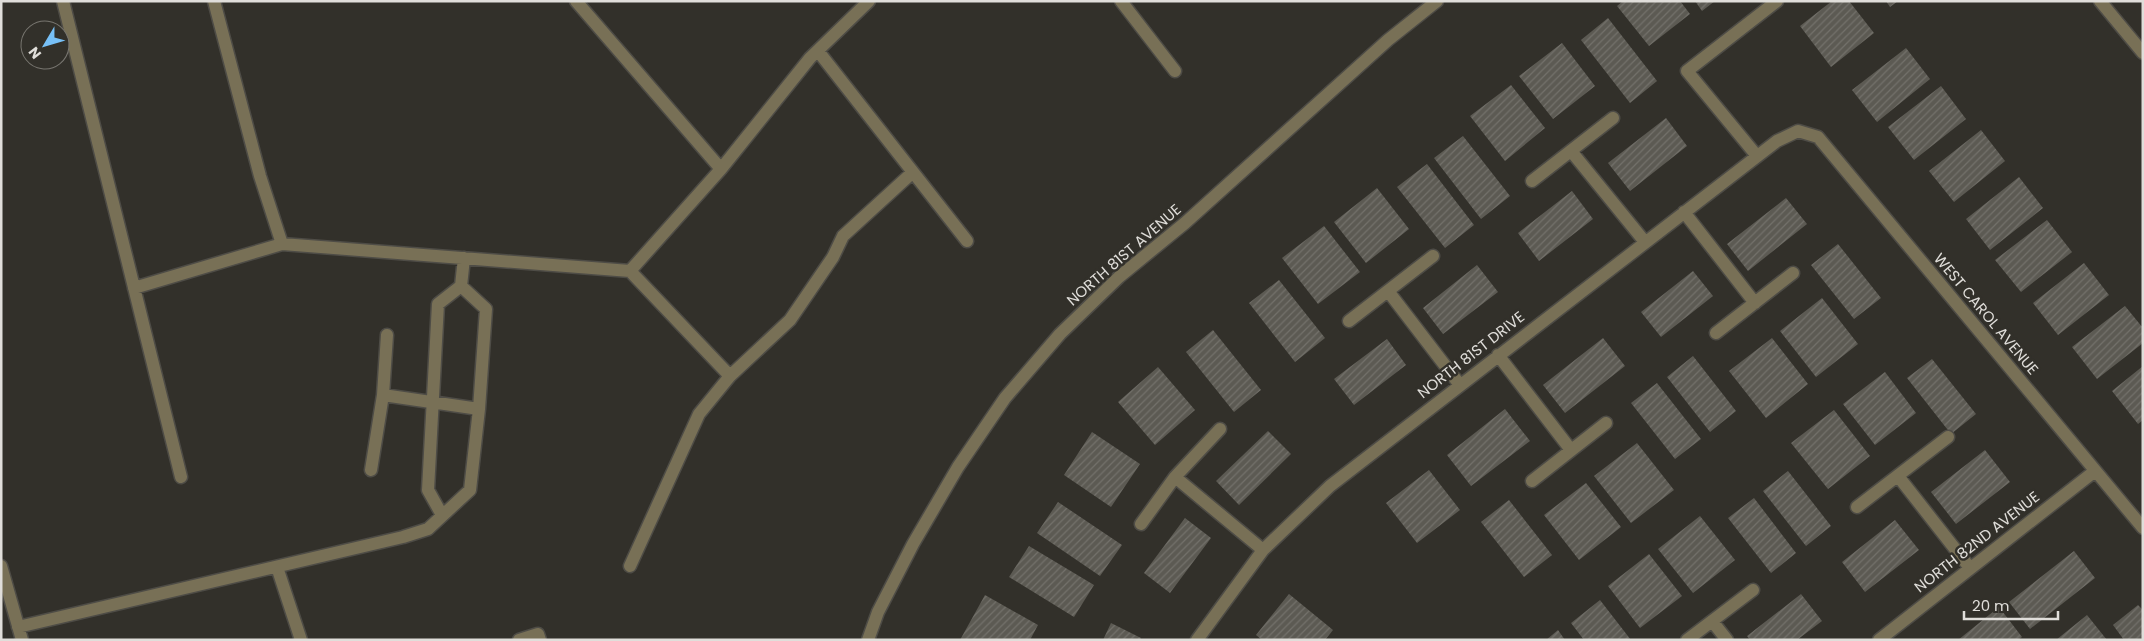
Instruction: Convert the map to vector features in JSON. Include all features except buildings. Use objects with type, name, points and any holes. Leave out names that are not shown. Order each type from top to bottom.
[{"type":"street","points":[[62,1],[182,478]]},
{"type":"street","points":[[214,1],[260,176],[282,244]]},
{"type":"street","points":[[576,1],[721,169]]},
{"type":"street","points":[[630,271],[721,169],[818,50],[869,1]]},
{"type":"street","points":[[1121,1],[1175,71]]},
{"type":"street","name":"NORTH 81ST AVENUE","points":[[868,640],[878,612],[913,544],[958,467],[1005,398],[1060,334],[1119,277],[1205,206],[1388,40],[1438,1]]},
{"type":"street","points":[[1757,156],[1687,70],[1777,1]]},
{"type":"street","points":[[2100,1],[2143,53]]},
{"type":"street","points":[[818,50],[967,241]]},
{"type":"street","points":[[1532,181],[1613,118]]},
{"type":"street","name":"NORTH 81ST DRIVE","points":[[1197,640],[1263,550],[1330,486],[1757,156],[1777,141],[1798,132]]},
{"type":"street","name":"WEST CAROL AVENUE","points":[[1798,132],[1818,137],[2143,528]]},
{"type":"street","points":[[1571,151],[1645,242]]},
{"type":"street","points":[[630,566],[699,414],[730,376],[790,320],[833,257],[843,236],[913,172]]},
{"type":"street","points":[[1684,212],[1754,303]]},
{"type":"street","points":[[134,288],[282,244],[630,271],[730,376]]},
{"type":"street","points":[[1350,321],[1433,256]]},
{"type":"street","points":[[442,515],[428,490],[438,304],[461,286],[464,258]]},
{"type":"street","points":[[1716,333],[1793,273]]},
{"type":"street","points":[[18,627],[403,537],[428,529],[470,490],[479,409],[486,309],[461,286]]},
{"type":"street","points":[[1388,291],[1460,384]]},
{"type":"street","points":[[371,470],[383,395],[387,335]]},
{"type":"street","points":[[1498,355],[1571,450]]},
{"type":"street","points":[[383,395],[433,400],[479,409]]},
{"type":"street","points":[[1532,481],[1606,423]]},
{"type":"street","points":[[1140,524],[1175,477],[1220,429]]},
{"type":"street","points":[[1857,507],[1948,437]]},
{"type":"street","name":"NORTH 82ND AVENUE","points":[[1879,640],[2095,470]]},
{"type":"street","points":[[1898,476],[1970,568]]},
{"type":"street","points":[[1175,477],[1263,550]]},
{"type":"street","points":[[1,566],[22,640]]},
{"type":"street","points":[[277,566],[301,640]]},
{"type":"street","points":[[1688,640],[1752,590]]},
{"type":"street","points":[[1712,621],[1727,640]]},
{"type":"street","points":[[518,640],[538,634],[540,640]]}]
